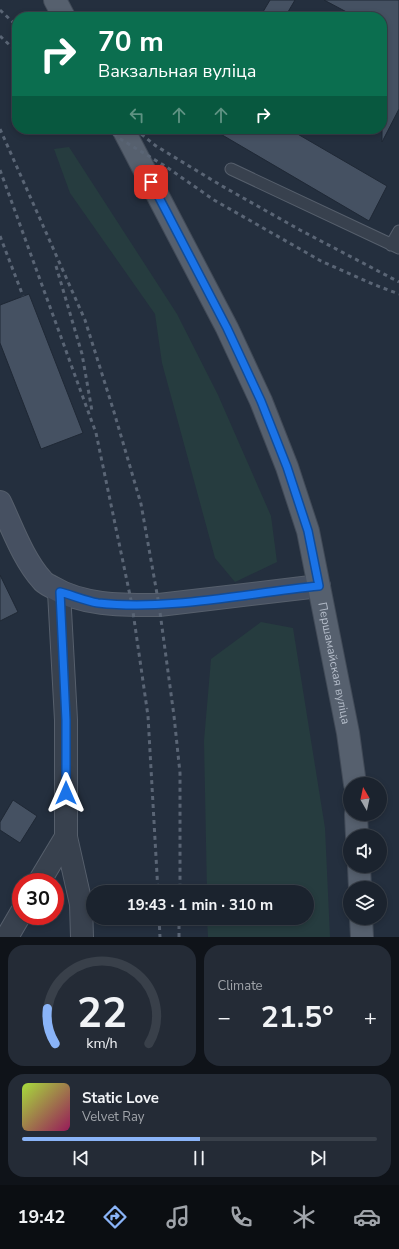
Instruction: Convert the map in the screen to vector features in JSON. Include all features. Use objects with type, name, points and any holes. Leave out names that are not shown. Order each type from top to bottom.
[{"type":"main road","points":[[55,0],[61,12]]},
{"type":"main road","name":"Першамайская вуліца","points":[[126,134],[227,328],[261,401],[287,467],[308,531],[348,733],[354,777]]},
{"type":"main road","points":[[0,502],[29,563],[42,582],[60,592],[96,602],[132,605],[159,605],[319,586]]},
{"type":"main road","points":[[361,925],[362,937]]},
{"type":"street","points":[[60,592],[66,720],[66,837],[81,904],[82,937]]},
{"type":"street","points":[[44,873],[66,837]]},
{"type":"street","points":[[7,937],[14,925]]},
{"type":"lane","points":[[231,169],[395,247],[399,231]]},
{"type":"green space","points":[[69,147],[177,314],[218,395],[271,516],[277,562],[235,582],[215,558],[162,363],[155,314],[70,193],[54,149]]},
{"type":"green space","points":[[261,622],[293,628],[325,828],[330,937],[208,937],[207,925],[314,925],[314,885],[207,885],[204,741],[211,659]]},
{"type":"building","points":[[270,0],[295,0],[288,12],[263,12]]},
{"type":"building","points":[[324,0],[399,0],[399,109],[387,132],[387,12],[347,12]]},
{"type":"building","points":[[221,134],[298,134],[387,186],[369,221]]},
{"type":"building","points":[[382,134],[386,134],[382,142]]},
{"type":"building","points":[[29,294],[83,433],[41,449],[0,343],[0,305]]},
{"type":"building","points":[[0,575],[18,612],[0,621]]},
{"type":"building","points":[[13,800],[37,816],[20,843],[0,830],[0,822]]},
{"type":"railway","points":[[0,10],[12,21]]},
{"type":"railway","points":[[0,36],[12,47]]},
{"type":"railway","points":[[0,129],[85,320],[141,504],[159,605],[180,773],[180,885]]},
{"type":"railway","points":[[114,134],[165,166],[214,200],[321,261],[399,294]]},
{"type":"railway","points":[[141,134],[156,146],[222,186],[300,230],[399,282]]},
{"type":"railway","points":[[0,170],[96,433],[132,605],[148,716],[158,885]]},
{"type":"railway","points":[[0,236],[23,296]]},
{"type":"railway","points":[[56,266],[82,354],[92,411]]},
{"type":"railway","points":[[159,925],[160,937]]},
{"type":"railway","points":[[179,925],[179,937]]},
{"type":"route","points":[[66,793],[66,720],[60,592],[96,602],[132,605],[159,605],[319,586],[308,531],[287,467],[261,401],[227,328],[151,182]]}]
